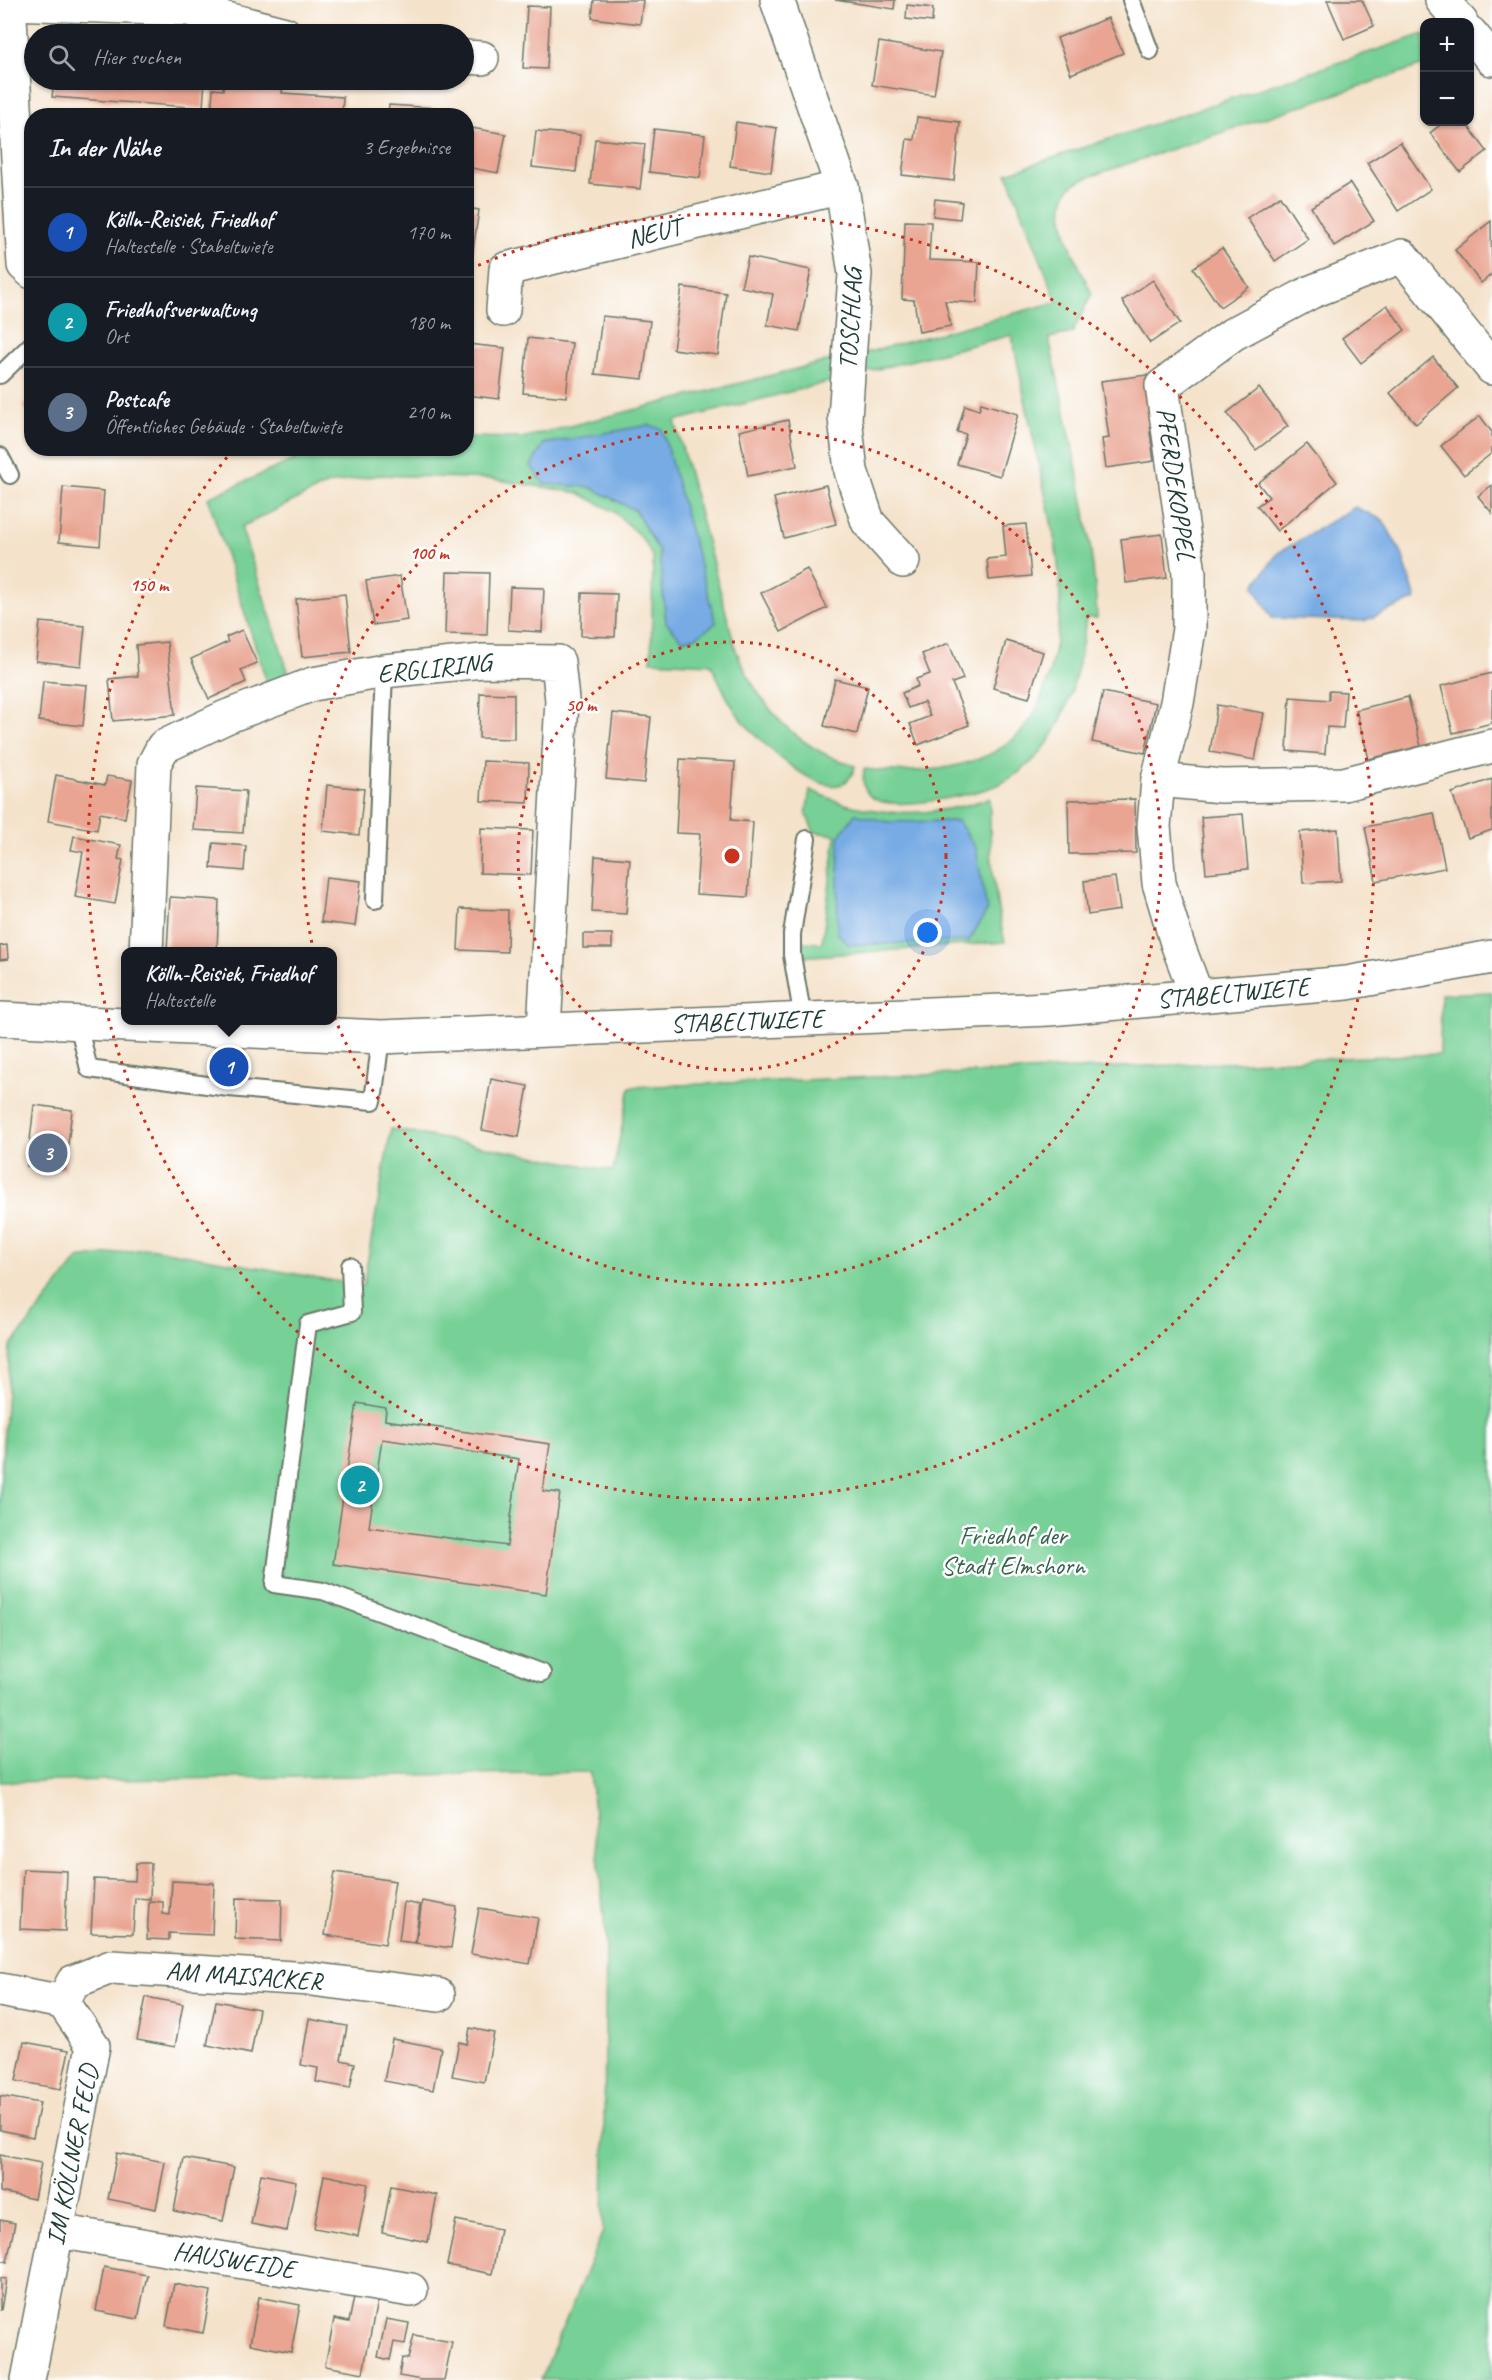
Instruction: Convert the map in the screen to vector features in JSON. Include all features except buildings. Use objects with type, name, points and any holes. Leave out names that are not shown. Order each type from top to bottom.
[{"type":"street","name":"TOSCHLAG","points":[[777,0],[842,188],[855,274],[845,418],[851,471],[868,522],[903,561]]},
{"type":"street","points":[[1442,0],[1458,18]]},
{"type":"street","points":[[24,265],[24,119],[9,1],[188,9],[246,24]]},
{"type":"street","points":[[1474,38],[1492,59]]},
{"type":"street","name":"NEUT","points":[[503,310],[506,269],[842,188]]},
{"type":"street","name":"PFERDEKOPPEL","points":[[1197,996],[1177,943],[1159,882],[1154,826],[1158,780],[1177,703],[1189,629],[1189,573],[1162,386],[1233,334],[1311,292],[1402,256],[1492,368]]},
{"type":"street","name":"ERGLIRING","points":[[146,947],[154,764],[163,747],[226,717],[313,684],[384,671],[483,661],[558,662],[562,700],[543,1029]]},
{"type":"street","points":[[1158,780],[1222,786],[1344,784],[1492,746]]},
{"type":"street","name":"STABELTWIETE","points":[[177,1025],[381,1037],[1048,1009],[1347,983],[1492,957]]},
{"type":"street","name":"STABELTWIETE","points":[[0,1019],[78,1024],[121,1023]]},
{"type":"street","name":"AM MAISACKER","points":[[63,2002],[73,1982],[111,1967],[311,1979],[438,1995]]},
{"type":"street","points":[[0,1990],[63,2002]]},
{"type":"street","name":"IM KÖLLNER FELD","points":[[28,2380],[93,2046],[63,2002]]},
{"type":"street","name":"HAUSWEIDE","points":[[57,2231],[411,2289]]},
{"type":"lane","points":[[1131,0],[1150,51]]},
{"type":"lane","points":[[0,375],[24,352]]},
{"type":"lane","points":[[0,456],[10,475]]},
{"type":"lane","points":[[375,900],[384,671]]},
{"type":"lane","points":[[803,1019],[792,945],[807,838]]},
{"type":"lane","points":[[78,1024],[89,1069],[230,1088],[373,1101],[381,1037]]},
{"type":"lane","points":[[350,1266],[352,1312],[308,1324],[274,1584],[323,1591],[542,1673]]},
{"type":"green space","points":[[1420,35],[1420,66],[1083,179],[1073,185],[1065,195],[1064,223],[1068,239],[1092,294],[1072,333],[1049,338],[1085,513],[1095,583],[1097,618],[1086,618],[1077,671],[1060,722],[1041,752],[1021,771],[998,785],[952,797],[911,803],[878,801],[867,792],[863,779],[864,769],[904,771],[946,768],[987,756],[1005,746],[1020,733],[1038,705],[1055,649],[1060,595],[1054,534],[1012,335],[858,374],[861,354],[1057,302],[1007,173]]},
{"type":"green space","points":[[836,359],[833,381],[675,421],[736,650],[745,670],[768,707],[797,736],[814,748],[855,766],[847,781],[834,785],[818,782],[782,759],[737,714],[711,664],[651,661],[653,558],[644,541],[629,525],[613,511],[579,493],[492,479],[380,475],[328,484],[241,527],[290,677],[268,686],[208,498],[302,456],[474,456],[474,437],[522,438]],"holes":[[[596,436],[716,623],[666,622],[659,551],[635,510],[590,487],[544,444]]]},
{"type":"green space","points":[[810,790],[849,805],[902,812],[955,808],[990,798],[993,871],[997,906],[1005,942],[800,957],[802,942],[822,943],[836,835],[814,832],[806,814]]},
{"type":"green space","name":"Friedhof der Stadt Elmshorn","points":[[1492,992],[1492,2380],[541,2380],[603,2231],[606,1939],[590,1772],[0,1782],[0,1489],[10,1347],[78,1259],[149,1248],[363,1286],[391,1129],[613,1171],[630,1087],[1440,1054],[1441,994]]},
{"type":"water","points":[[649,425],[662,429],[716,623],[696,637],[682,640],[666,622],[659,551],[635,510],[590,487],[544,484],[531,466],[544,444]]},
{"type":"water","points":[[1355,507],[1383,520],[1402,554],[1416,599],[1364,621],[1272,618],[1254,586],[1278,553]]},
{"type":"water","points":[[855,814],[888,822],[958,821],[976,848],[987,911],[969,941],[849,945],[837,933],[839,837]]},
{"type":"place","name":"Kölln-Reisiek, Friedhof","points":[[229,1067]]},
{"type":"place","name":"Postcafe","points":[[48,1153]]},
{"type":"place","name":"Friedhofsverwaltung","points":[[360,1485]]}]
